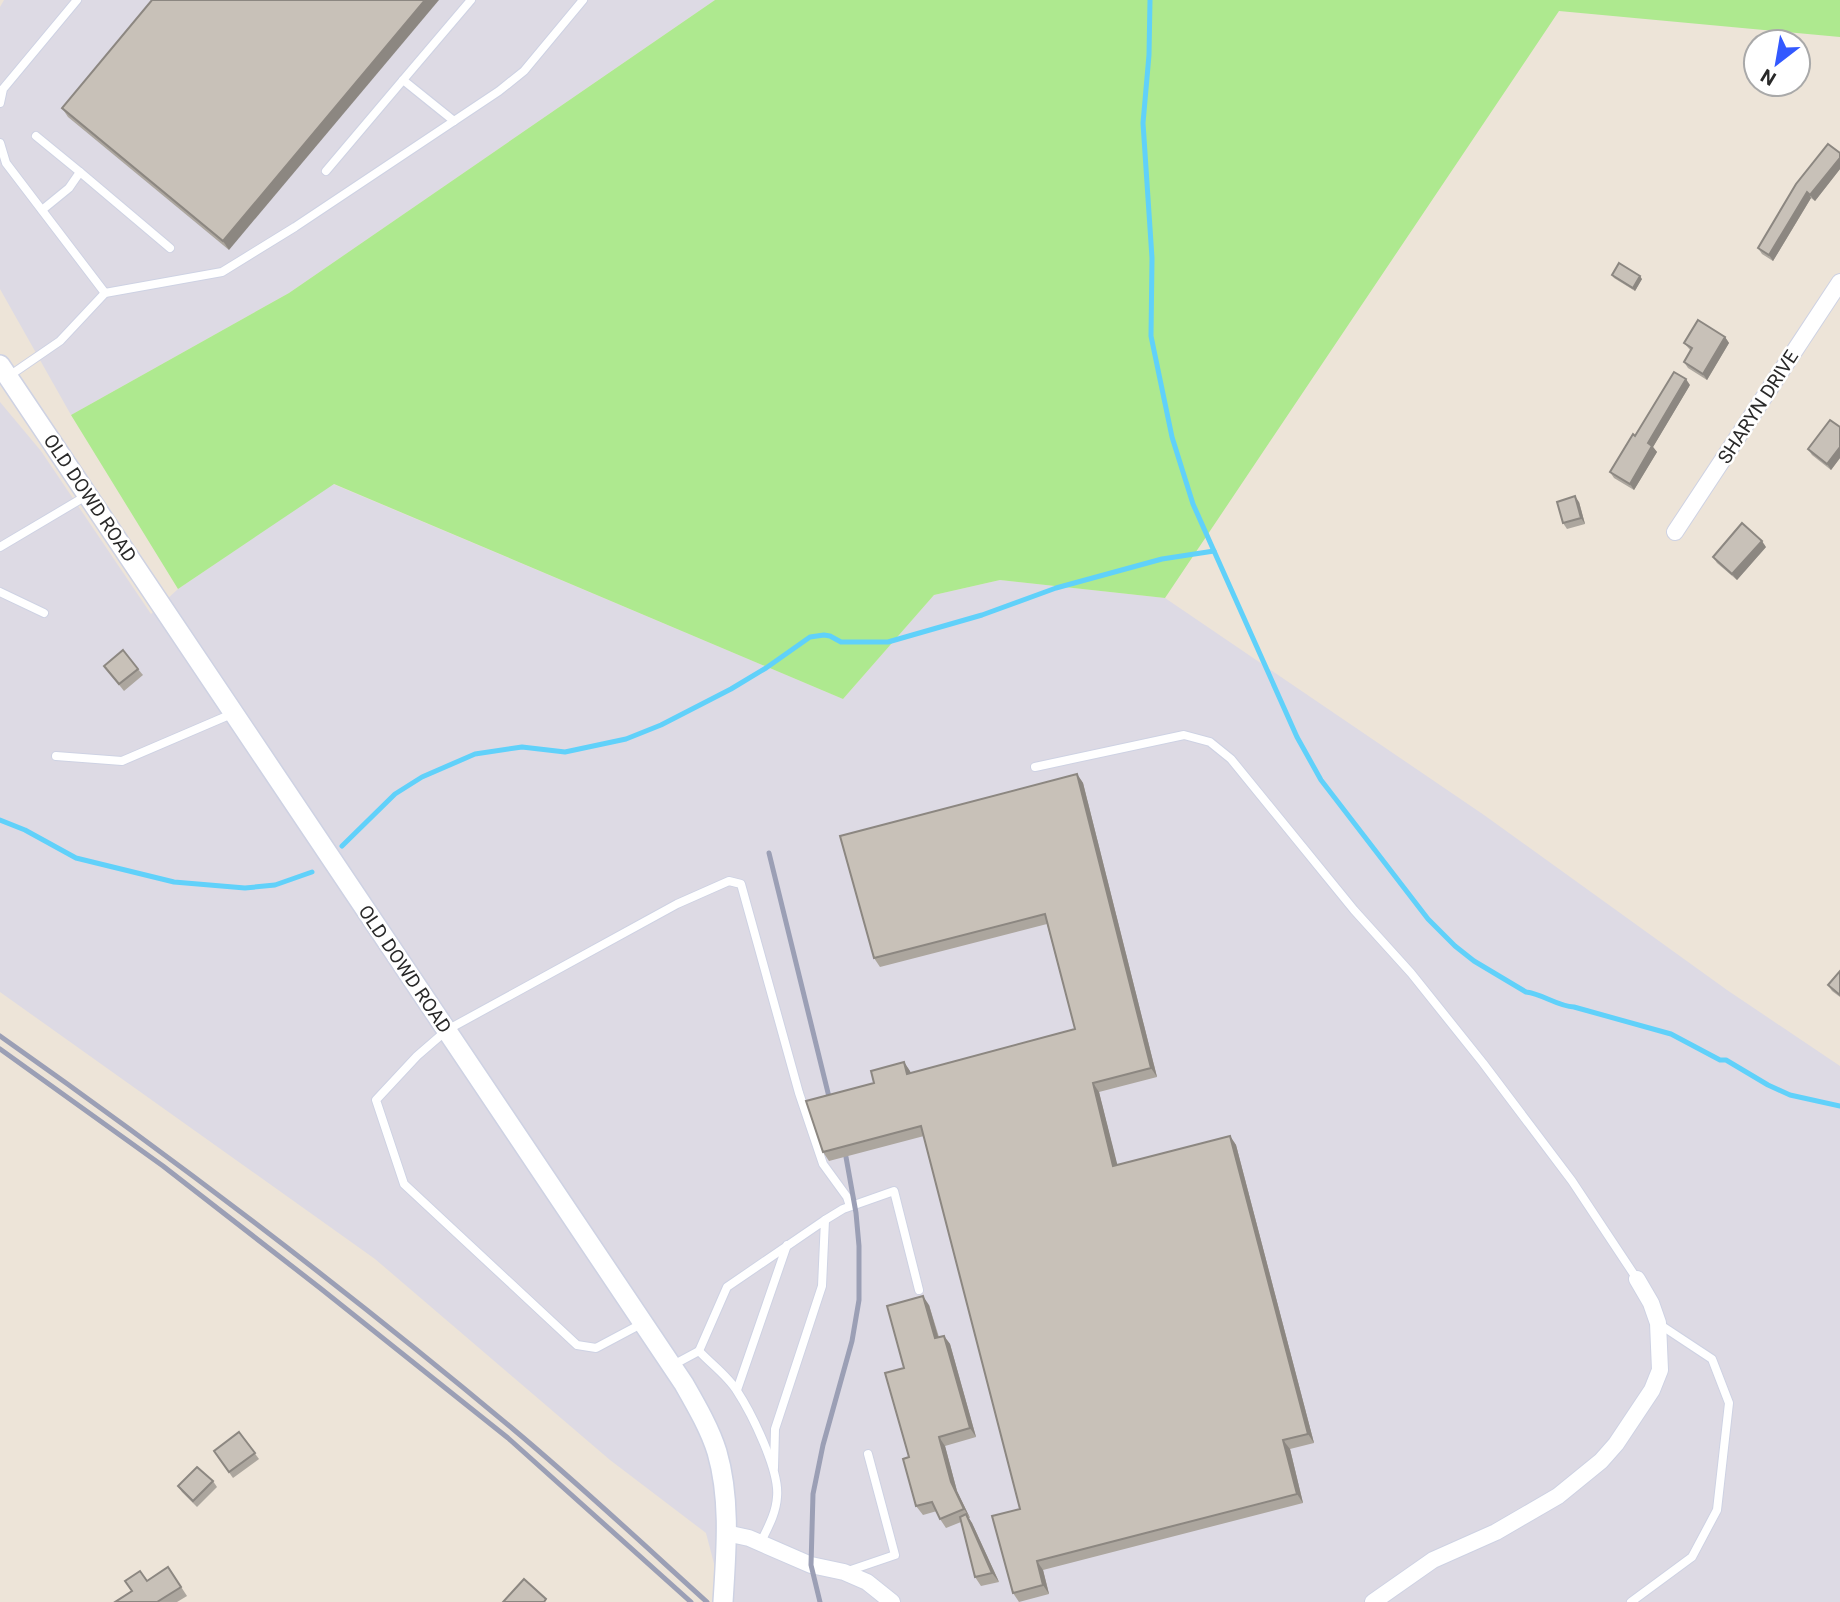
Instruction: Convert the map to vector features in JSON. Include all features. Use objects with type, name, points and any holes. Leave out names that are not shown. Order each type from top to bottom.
[{"type":"street","name":"SHARYN DRIVE","points":[[1675,532],[1840,282]]},
{"type":"street","name":"OLD DOWD ROAD","points":[[3,374],[88,494],[697,1407],[717,1450],[725,1496],[723,1602]]},
{"type":"street","points":[[1373,1602],[1433,1560],[1496,1532],[1558,1496],[1601,1461],[1634,1418],[1652,1390],[1660,1370],[1658,1323],[1651,1303],[1637,1279]]},
{"type":"street","points":[[726,1533],[811,1565],[844,1572],[867,1582],[892,1602]]},
{"type":"lane","points":[[0,103],[3,89],[78,0]]},
{"type":"lane","points":[[326,171],[471,0]]},
{"type":"lane","points":[[3,374],[60,341],[105,293],[222,272],[295,227],[524,72],[583,0]]},
{"type":"lane","points":[[403,80],[454,121]]},
{"type":"lane","points":[[36,136],[170,248]]},
{"type":"lane","points":[[0,143],[6,163],[105,293]]},
{"type":"lane","points":[[42,210],[69,188],[80,172]]},
{"type":"lane","points":[[0,547],[88,494]]},
{"type":"lane","points":[[0,592],[44,613]]},
{"type":"lane","points":[[56,756],[122,761],[234,713]]},
{"type":"lane","points":[[1035,767],[1184,735],[1210,742],[1231,759],[1475,1053],[1572,1181],[1637,1279]]},
{"type":"lane","points":[[643,1323],[596,1348],[577,1345],[404,1184],[376,1100],[417,1056],[447,1030],[677,904],[729,881],[741,884],[823,1164],[847,1197],[850,1206]]},
{"type":"lane","points":[[672,1366],[699,1351],[727,1287],[825,1220],[850,1206],[894,1191],[919,1290]]},
{"type":"lane","points":[[760,1544],[778,1496],[774,1468],[775,1429],[822,1286],[825,1220]]},
{"type":"lane","points":[[737,1390],[787,1245]]},
{"type":"lane","points":[[1631,1602],[1692,1557],[1717,1510],[1729,1403],[1712,1359],[1658,1323]]},
{"type":"lane","points":[[699,1351],[737,1390],[774,1468]]},
{"type":"lane","points":[[844,1572],[895,1555],[868,1454]]},
{"type":"shaded area","points":[[4,0],[715,0],[289,293],[71,415],[0,289],[0,7]]},
{"type":"shaded area","points":[[0,402],[41,451],[151,614],[178,589],[333,484],[843,699],[934,595],[1000,580],[1165,598],[1484,815],[1727,990],[1840,1066],[1840,1602],[724,1602],[706,1533],[610,1460],[375,1259],[0,992]]},
{"type":"green space","points":[[715,0],[1840,0],[1840,37],[1812,34],[1812,28],[1743,28],[1559,11],[1165,598],[1000,580],[934,595],[843,699],[334,484],[178,589],[71,415],[289,293]]},
{"type":"building","points":[[152,0],[425,0],[223,241],[62,108]]},
{"type":"building","points":[[1828,144],[1840,153],[1840,158],[1810,195],[1807,192],[1769,255],[1758,248],[1796,184]]},
{"type":"building","points":[[1619,263],[1640,276],[1633,288],[1612,275]]},
{"type":"building","points":[[1698,320],[1725,337],[1703,374],[1684,362],[1692,348],[1684,343]]},
{"type":"building","points":[[1674,372],[1686,379],[1648,443],[1652,446],[1630,484],[1610,472]]},
{"type":"building","points":[[1830,420],[1840,427],[1840,447],[1827,464],[1808,449]]},
{"type":"building","points":[[1575,496],[1581,518],[1563,523],[1557,502]]},
{"type":"building","points":[[1742,523],[1762,541],[1732,574],[1713,557]]},
{"type":"building","points":[[123,650],[138,669],[119,684],[104,666]]},
{"type":"building","points":[[1077,774],[1151,1068],[1093,1083],[1113,1166],[1230,1136],[1308,1434],[1283,1440],[1297,1494],[1037,1561],[1043,1585],[1013,1593],[992,1516],[1020,1509],[921,1126],[823,1152],[806,1101],[874,1083],[871,1071],[904,1062],[907,1074],[1075,1029],[1045,914],[874,958],[840,836]]},
{"type":"building","points":[[1840,971],[1840,995],[1828,985]]},
{"type":"building","points":[[923,1296],[935,1338],[944,1336],[970,1428],[939,1437],[951,1482],[964,1509],[940,1519],[932,1502],[916,1506],[903,1459],[909,1457],[885,1373],[904,1368],[887,1306]]},
{"type":"building","points":[[239,1432],[255,1453],[229,1472],[214,1451]]},
{"type":"building","points":[[197,1467],[213,1481],[193,1501],[178,1486]]},
{"type":"building","points":[[966,1514],[992,1573],[975,1577],[960,1517]]},
{"type":"building","points":[[168,1567],[181,1587],[157,1602],[115,1602],[132,1591],[125,1581],[140,1571],[147,1581]]},
{"type":"building","points":[[524,1579],[546,1599],[544,1602],[503,1602]]},
{"type":"waterway","points":[[1150,0],[1149,55],[1143,123],[1152,258],[1151,336],[1172,437],[1193,504],[1297,737],[1321,780],[1428,919],[1474,961],[1526,992],[1562,1005],[1671,1034],[1790,1095],[1840,1106]]},
{"type":"waterway","points":[[342,846],[395,794],[422,777],[475,754],[522,747],[565,752],[626,739],[661,725],[731,689],[810,637],[824,635],[841,642],[888,642],[982,615],[1056,588],[1162,559],[1214,551]]},
{"type":"waterway","points":[[0,820],[25,830],[76,858],[174,882],[245,888],[275,885],[312,872]]},
{"type":"railway","points":[[769,853],[831,1105]]},
{"type":"railway","points":[[0,1036],[196,1178],[388,1327],[538,1450],[707,1602]]},
{"type":"railway","points":[[0,1049],[163,1166],[508,1438],[691,1602]]},
{"type":"railway","points":[[820,1602],[811,1565],[813,1494],[823,1445],[852,1341],[859,1300],[859,1246],[846,1157]]}]
